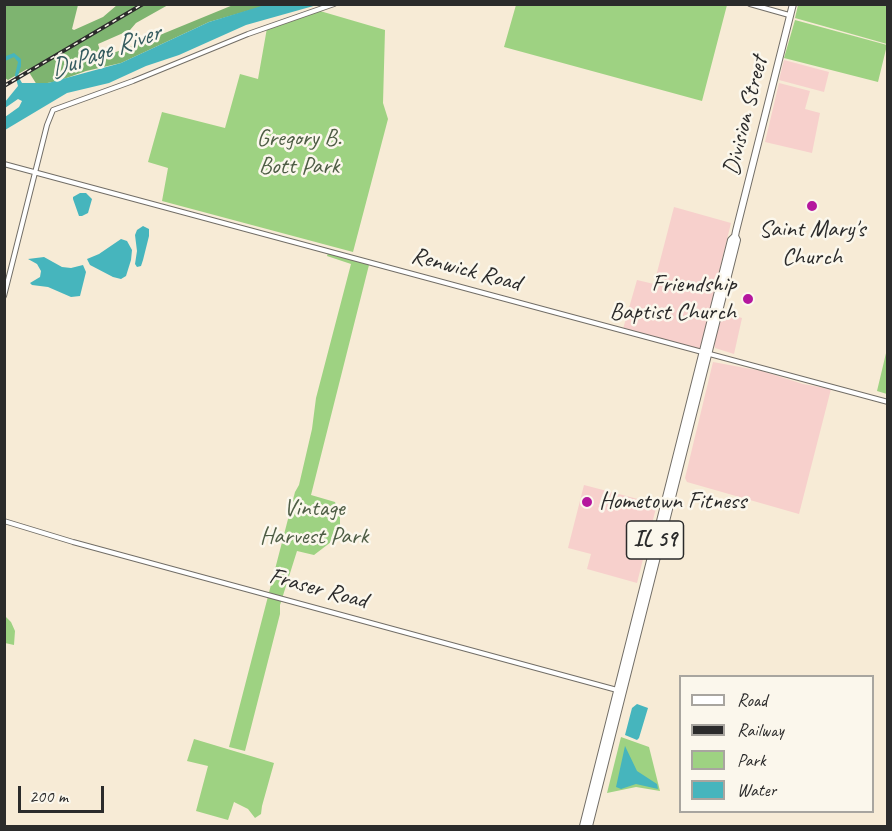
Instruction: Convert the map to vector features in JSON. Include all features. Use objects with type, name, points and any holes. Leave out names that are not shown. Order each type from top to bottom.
[{"type":"main road","name":"Division Street","points":[[705,353],[737,240],[735,236],[793,4]]},
{"type":"main road","name":"IL 59","points":[[589,826],[620,691],[705,353]]},
{"type":"main road","name":"IL 59","points":[[583,826],[620,691]]},
{"type":"street","points":[[4,296],[48,119],[53,110],[133,81],[248,34],[334,4]]},
{"type":"street","points":[[750,4],[790,15]]},
{"type":"street","name":"Renwick Road","points":[[7,165],[888,402]]},
{"type":"street","name":"Fraser Road","points":[[4,521],[73,542],[620,691]]},
{"type":"shaded area","points":[[784,60],[829,72],[824,92],[779,80]]},
{"type":"shaded area","points":[[779,83],[810,91],[805,109],[820,113],[812,153],[765,142]]},
{"type":"shaded area","points":[[674,207],[731,223],[700,349],[623,329],[637,280],[654,284]]},
{"type":"shaded area","points":[[722,312],[742,318],[734,354],[715,348],[714,343]]},
{"type":"shaded area","points":[[713,362],[762,371],[803,384],[831,389],[799,514],[687,482],[685,478]]},
{"type":"shaded area","points":[[584,485],[657,504],[637,583],[587,569],[591,554],[568,548]]},
{"type":"green space","points":[[516,4],[727,5],[702,101],[504,47]]},
{"type":"green space","points":[[5,5],[78,5],[72,29],[74,30],[103,17],[117,5],[168,5],[136,23],[130,30],[98,44],[102,57],[233,5],[268,5],[209,22],[121,63],[37,85],[27,69],[8,80],[5,78]]},
{"type":"green space","points":[[798,5],[887,5],[887,44],[795,18]]},
{"type":"green space","name":"Gregory B. Bott Park","points":[[320,11],[385,30],[383,103],[388,119],[353,252],[162,201],[168,168],[148,162],[162,112],[225,128],[240,74],[258,79],[267,28]]},
{"type":"green space","points":[[795,20],[887,45],[878,82],[784,58]]},
{"type":"green space","name":"Vintage Harvest Park","points":[[329,250],[370,261],[311,495],[335,502],[340,515],[340,528],[331,542],[314,555],[297,551],[280,605],[280,614],[245,751],[229,747],[295,492],[299,485],[312,429],[316,398],[351,264],[327,256]]},
{"type":"green space","points":[[887,349],[888,394],[877,391]]},
{"type":"green space","points":[[5,616],[15,631],[14,645],[5,643]]},
{"type":"green space","points":[[621,737],[649,747],[660,791],[636,787],[607,793]]},
{"type":"green space","points":[[194,739],[274,763],[261,814],[255,818],[248,809],[234,802],[228,820],[196,811],[208,766],[187,761]]},
{"type":"water","points":[[268,4],[317,5],[246,25],[109,83],[67,93],[5,130],[5,117],[19,107],[22,101],[18,99],[5,108],[5,102],[18,86],[15,75],[18,62],[14,57],[5,61],[6,56],[14,53],[21,59],[18,76],[22,83],[48,83],[121,63],[209,22]]},
{"type":"water","points":[[80,193],[86,193],[92,199],[88,213],[82,216],[79,216],[73,199]]},
{"type":"water","points":[[143,226],[149,229],[149,236],[141,266],[137,267],[135,264],[137,251],[135,235],[137,230]]},
{"type":"water","points":[[121,239],[127,241],[132,250],[126,276],[121,279],[113,277],[90,265],[87,259]]},
{"type":"water","points":[[44,257],[62,267],[71,268],[83,265],[86,272],[80,296],[71,297],[48,287],[30,283],[40,277],[41,271],[37,264],[28,259]]},
{"type":"water","points":[[637,704],[648,708],[637,740],[625,735],[632,708]]},
{"type":"water","points":[[625,746],[637,771],[657,784],[658,789],[636,784],[621,789],[616,787]]},
{"type":"railway","points":[[4,86],[143,4]]},
{"type":"place","name":"Saint Mary's Church","points":[[812,206]]},
{"type":"place","name":"Friendship Baptist Church","points":[[748,299]]},
{"type":"place","name":"Hometown Fitness","points":[[587,502]]},
{"type":"water label","name":"DuPage River","points":[[105,52]]}]
